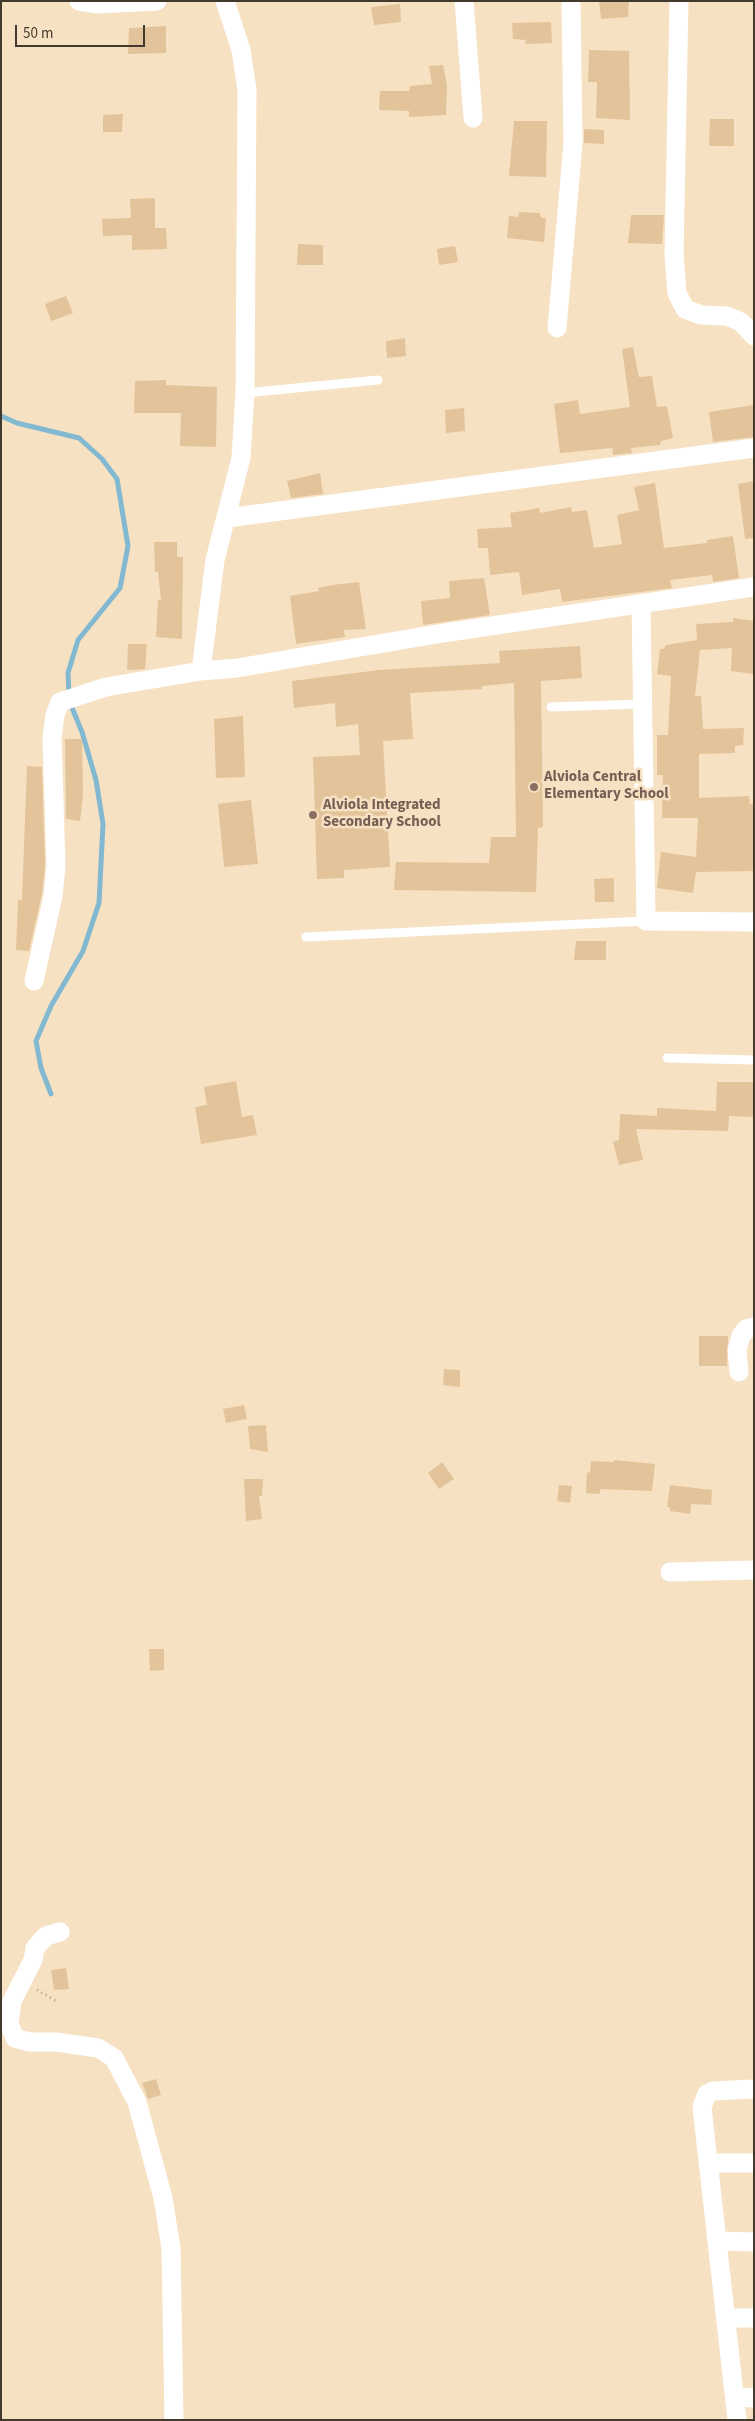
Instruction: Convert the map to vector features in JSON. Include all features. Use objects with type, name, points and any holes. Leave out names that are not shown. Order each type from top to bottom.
[{"type":"street","points":[[79,1],[106,4],[157,1]]},
{"type":"street","points":[[201,671],[216,560],[241,458],[245,393],[247,90],[241,50],[225,1]]},
{"type":"street","points":[[464,1],[473,118]]},
{"type":"street","points":[[557,328],[573,143],[571,1]]},
{"type":"street","points":[[680,1],[674,256],[677,293],[685,309],[701,315],[727,316],[742,322],[754,336]]},
{"type":"street","points":[[227,518],[754,448]]},
{"type":"street","points":[[34,981],[54,896],[56,866],[52,738],[54,715],[60,702],[106,687],[201,671],[238,668],[437,634],[754,587]]},
{"type":"street","points":[[641,604],[646,921],[754,922]]},
{"type":"street","points":[[738,1372],[736,1350],[740,1336],[746,1329],[754,1327]]},
{"type":"street","points":[[670,1572],[754,1570]]},
{"type":"street","points":[[60,1932],[46,1936],[35,1948],[33,1960],[12,2001],[9,2024],[15,2038],[29,2042],[56,2042],[98,2048],[114,2058],[137,2102],[163,2198],[172,2248],[174,2420]]},
{"type":"street","points":[[738,2420],[702,2107],[703,2100],[713,2091],[754,2089]]},
{"type":"street","points":[[709,2163],[754,2163]]},
{"type":"street","points":[[717,2242],[754,2242]]},
{"type":"street","points":[[726,2318],[754,2318]]},
{"type":"street","points":[[735,2397],[754,2398]]},
{"type":"lane","points":[[245,393],[378,380]]},
{"type":"lane","points":[[551,707],[643,704]]},
{"type":"lane","points":[[306,937],[646,921]]},
{"type":"lane","points":[[667,1058],[754,1060]]},
{"type":"building","points":[[599,1],[629,1],[628,17],[601,19]]},
{"type":"building","points":[[400,4],[401,22],[374,25],[371,7]]},
{"type":"building","points":[[551,22],[552,43],[525,44],[526,40],[513,39],[512,23]]},
{"type":"building","points":[[166,26],[166,53],[128,54],[129,28]]},
{"type":"building","points":[[589,50],[629,51],[630,120],[596,118],[597,82],[588,82]]},
{"type":"building","points":[[443,65],[447,85],[446,115],[409,117],[409,111],[379,110],[380,91],[409,91],[410,86],[432,84],[429,66]]},
{"type":"building","points":[[123,114],[122,132],[103,132],[103,115]]},
{"type":"building","points":[[710,119],[734,119],[734,146],[709,146]]},
{"type":"building","points":[[514,121],[547,121],[546,177],[509,176]]},
{"type":"building","points":[[584,129],[604,130],[604,144],[584,143]]},
{"type":"building","points":[[155,198],[155,228],[166,228],[167,249],[132,250],[132,235],[103,236],[102,219],[131,218],[130,199]]},
{"type":"building","points":[[519,212],[540,213],[541,218],[546,218],[544,242],[507,238],[509,216],[518,217]]},
{"type":"building","points":[[631,215],[664,215],[662,244],[628,243]]},
{"type":"building","points":[[298,244],[323,245],[323,265],[297,265]]},
{"type":"building","points":[[455,246],[458,262],[439,265],[437,249]]},
{"type":"building","points":[[66,296],[73,313],[51,321],[45,304]]},
{"type":"building","points":[[405,338],[406,356],[387,358],[386,341]]},
{"type":"building","points":[[633,347],[639,377],[652,376],[657,407],[667,406],[673,438],[661,441],[660,445],[631,448],[632,453],[613,455],[612,448],[560,453],[554,404],[578,400],[580,414],[630,407],[622,349]]},
{"type":"building","points":[[166,380],[166,385],[217,387],[216,447],[180,446],[181,413],[134,413],[135,381]]},
{"type":"building","points":[[754,405],[754,437],[713,442],[709,412]]},
{"type":"building","points":[[464,408],[465,431],[446,433],[445,410]]},
{"type":"building","points":[[320,473],[323,494],[291,498],[287,481]]},
{"type":"building","points":[[754,481],[754,538],[745,539],[738,484]]},
{"type":"building","points":[[655,483],[664,548],[707,543],[707,540],[733,536],[739,578],[713,582],[712,575],[670,580],[672,588],[562,602],[560,589],[522,595],[519,572],[490,575],[488,548],[478,548],[477,529],[512,527],[510,513],[539,508],[540,513],[571,507],[572,512],[587,510],[594,548],[622,544],[617,515],[639,510],[634,487]]},
{"type":"building","points":[[154,542],[177,542],[177,557],[183,557],[182,639],[156,637],[158,600],[161,600],[158,572],[155,572]]},
{"type":"building","points":[[484,578],[490,615],[423,625],[421,601],[450,598],[449,581]]},
{"type":"building","points":[[359,582],[366,629],[344,630],[345,637],[296,644],[290,596],[319,591],[318,588],[332,585]]},
{"type":"building","points":[[733,618],[754,621],[754,674],[731,671],[732,648],[700,650],[695,696],[701,696],[703,729],[744,728],[743,745],[735,746],[735,753],[699,754],[699,798],[749,796],[750,804],[754,804],[754,871],[696,872],[693,893],[657,888],[661,852],[696,857],[698,818],[662,818],[663,775],[657,775],[657,735],[668,735],[671,676],[657,674],[660,649],[664,649],[666,645],[697,640],[696,624],[733,622]]},
{"type":"building","points":[[128,644],[147,644],[145,669],[127,670]]},
{"type":"building","points":[[580,646],[582,678],[541,681],[543,827],[538,828],[536,892],[394,890],[396,862],[489,863],[491,837],[516,837],[514,683],[482,686],[482,689],[410,693],[413,739],[383,741],[390,867],[344,870],[344,878],[317,879],[313,757],[360,755],[358,724],[336,727],[335,703],[294,708],[292,681],[379,670],[500,663],[499,651]]},
{"type":"building","points":[[243,716],[245,777],[216,778],[214,719]]},
{"type":"building","points":[[65,739],[82,739],[83,795],[80,821],[66,819]]},
{"type":"building","points":[[27,766],[42,767],[45,866],[42,894],[29,951],[16,950],[18,900],[22,900]]},
{"type":"building","points":[[251,800],[258,864],[224,867],[218,804]]},
{"type":"building","points":[[614,878],[614,902],[595,902],[594,879]]},
{"type":"building","points":[[576,941],[606,941],[606,960],[574,960]]},
{"type":"building","points":[[236,1081],[242,1117],[253,1115],[257,1135],[201,1144],[195,1107],[207,1105],[204,1087]]},
{"type":"building","points":[[717,1082],[754,1082],[754,1117],[729,1116],[728,1131],[636,1129],[643,1160],[619,1165],[613,1142],[619,1140],[620,1114],[657,1116],[657,1108],[716,1111]]},
{"type":"building","points":[[699,1336],[728,1336],[727,1366],[699,1366]]},
{"type":"building","points":[[444,1369],[460,1370],[460,1387],[443,1385]]},
{"type":"building","points":[[244,1405],[247,1419],[226,1423],[223,1409]]},
{"type":"building","points":[[266,1425],[268,1452],[250,1449],[248,1426]]},
{"type":"building","points":[[614,1460],[655,1464],[652,1491],[600,1489],[600,1494],[586,1493],[587,1472],[590,1473],[591,1461],[614,1462]]},
{"type":"building","points":[[442,1462],[454,1479],[439,1489],[428,1473]]},
{"type":"building","points":[[244,1479],[263,1479],[262,1496],[259,1496],[262,1519],[246,1521]]},
{"type":"building","points":[[559,1485],[572,1486],[570,1503],[557,1501]]},
{"type":"building","points":[[670,1485],[712,1490],[711,1505],[691,1504],[690,1514],[670,1511],[670,1507],[667,1507]]},
{"type":"building","points":[[149,1649],[164,1649],[164,1670],[150,1671]]},
{"type":"building","points":[[66,1968],[69,1989],[54,1990],[51,1970]]},
{"type":"building","points":[[156,2079],[161,2095],[148,2099],[142,2083]]},
{"type":"waterway","points":[[1,416],[17,423],[79,438],[102,459],[117,479],[128,546],[120,588],[78,640],[68,673],[69,695]]},
{"type":"waterway","points":[[51,1094],[41,1068],[36,1041],[51,1006],[83,951],[99,903],[103,824],[96,780],[82,732],[70,703]]},
{"type":"place","name":"Alviola Central Elementary School","points":[[534,787]]},
{"type":"place","name":"Alviola Integrated Secondary School","points":[[313,815]]}]
